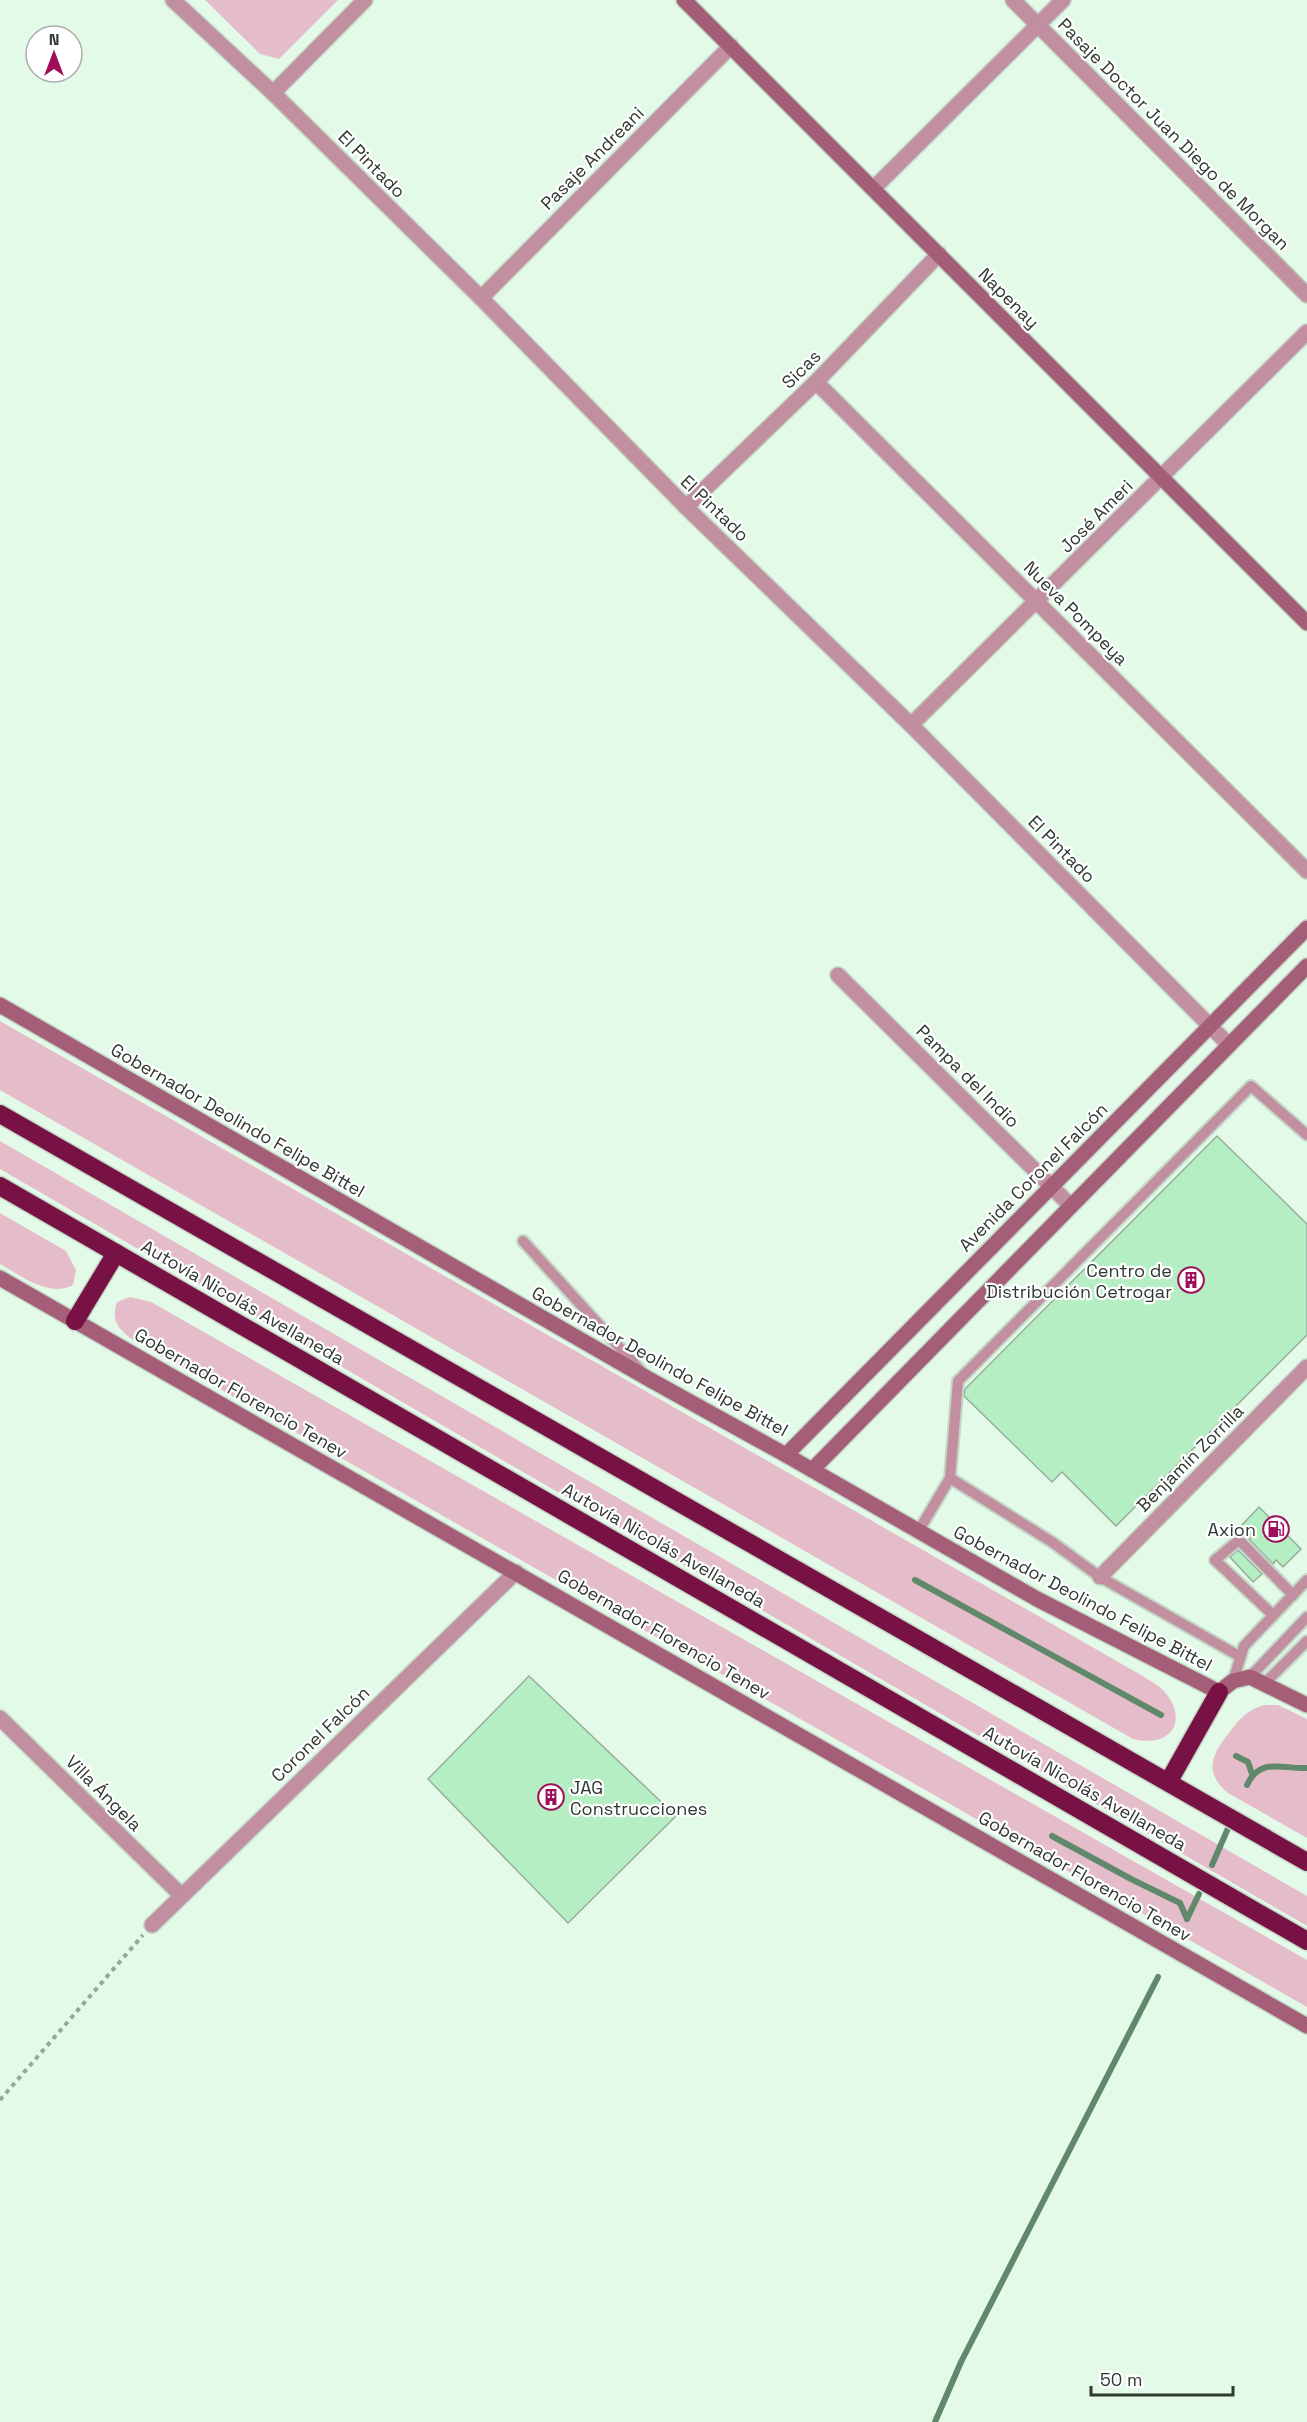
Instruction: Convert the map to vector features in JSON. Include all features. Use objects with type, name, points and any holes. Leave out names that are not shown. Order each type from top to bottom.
[{"type":"highway","points":[[0,1114],[1307,1862]]},
{"type":"highway","name":"Autovía Nicolás Avellaneda","points":[[0,1186],[1307,1941]]},
{"type":"highway","points":[[75,1321],[116,1253]]},
{"type":"highway","points":[[1169,1781],[1226,1686]]},
{"type":"street","name":"El Pintado","points":[[173,0],[273,93],[686,507],[911,725],[1229,1045]]},
{"type":"street","points":[[273,93],[365,0]]},
{"type":"street","name":"Napenay","points":[[684,0],[1307,623]]},
{"type":"street","name":"Pasaje Doctor Juan Diego de Morgan","points":[[1013,0],[1307,295]]},
{"type":"street","points":[[874,188],[1063,0]]},
{"type":"street","name":"Pasaje Andreani","points":[[480,298],[731,46]]},
{"type":"street","name":"Sicas","points":[[686,507],[816,382],[939,254]]},
{"type":"street","name":"José Ameri","points":[[911,725],[1307,332]]},
{"type":"street","name":"Nueva Pompeya","points":[[816,382],[1307,871]]},
{"type":"street","name":"Avenida Coronel Falcón","points":[[786,1455],[1307,927]]},
{"type":"street","points":[[812,1470],[1307,966]]},
{"type":"street","name":"Pampa del Indio","points":[[838,975],[1071,1206]]},
{"type":"street","name":"Gobernador Deolindo Felipe Bittel","points":[[0,1005],[647,1378],[1037,1599],[1226,1686],[1250,1677]]},
{"type":"street","name":"Gobernador Florencio Tenev","points":[[0,1278],[1307,2026]]},
{"type":"street","name":"Benjamín Zorrilla","points":[[1100,1577],[1307,1367]]},
{"type":"street","name":"Coronel Falcón","points":[[152,1925],[516,1572]]},
{"type":"street","points":[[1250,1677],[1307,1705]]},
{"type":"street","name":"Villa Ángela","points":[[0,1718],[181,1896]]},
{"type":"lane","points":[[918,1532],[950,1478],[958,1381],[1251,1086],[1307,1135]]},
{"type":"lane","points":[[523,1241],[647,1378]]},
{"type":"lane","points":[[950,1478],[1052,1542],[1100,1577],[1239,1656]]},
{"type":"lane","points":[[1273,1616],[1215,1560],[1239,1540],[1293,1595]]},
{"type":"lane","points":[[1226,1686],[1244,1646],[1307,1580]]},
{"type":"lane","points":[[1250,1677],[1307,1617]]},
{"type":"lane","points":[[1265,1683],[1307,1641]]},
{"type":"path","points":[[0,2100],[152,1925]]},
{"type":"shaded area","points":[[205,0],[338,0],[279,59],[260,54]]},
{"type":"shaded area","points":[[0,1021],[1141,1675],[1161,1688],[1170,1699],[1175,1709],[1176,1719],[1173,1728],[1168,1735],[1159,1739],[1147,1741],[1133,1739],[0,1090]]},
{"type":"shaded area","points":[[0,1141],[1307,1896],[1307,1926],[0,1169]]},
{"type":"shaded area","points":[[0,1213],[66,1251],[76,1270],[73,1285],[55,1289],[45,1287],[0,1264]]},
{"type":"shaded area","points":[[130,1297],[151,1302],[1307,1960],[1307,2007],[130,1338],[116,1323],[115,1314],[117,1302]]},
{"type":"shaded area","points":[[1265,1705],[1278,1705],[1307,1719],[1307,1838],[1228,1793],[1215,1778],[1213,1763],[1218,1748],[1240,1719]]},
{"type":"building","name":"Centro de Distribución Cetrogar","points":[[1217,1136],[1307,1224],[1307,1335],[1116,1526],[1062,1472],[1052,1482],[964,1396],[965,1389]]},
{"type":"building","points":[[1259,1507],[1301,1549],[1283,1567],[1276,1560],[1273,1564],[1249,1539],[1252,1536],[1241,1526]]},
{"type":"building","points":[[1238,1550],[1262,1574],[1253,1582],[1230,1557]]},
{"type":"building","name":"JAG Construcciones","points":[[529,1676],[676,1816],[568,1923],[428,1779]]},
{"type":"waterway","points":[[915,1580],[1161,1715]]},
{"type":"waterway","points":[[1236,1756],[1248,1762],[1252,1774]]},
{"type":"waterway","points":[[1247,1785],[1258,1771],[1272,1766],[1307,1768]]},
{"type":"waterway","points":[[1212,1865],[1229,1826]]},
{"type":"waterway","points":[[1052,1836],[1180,1903],[1187,1919]]},
{"type":"waterway","points":[[1187,1919],[1199,1894]]},
{"type":"waterway","points":[[935,2422],[961,2362],[1158,1977]]},
{"type":"place","name":"Centro de Distribución Cetrogar","points":[[1191,1280]]},
{"type":"place","name":"Axion","points":[[1276,1529]]},
{"type":"place","name":"JAG Construcciones","points":[[551,1797]]}]
